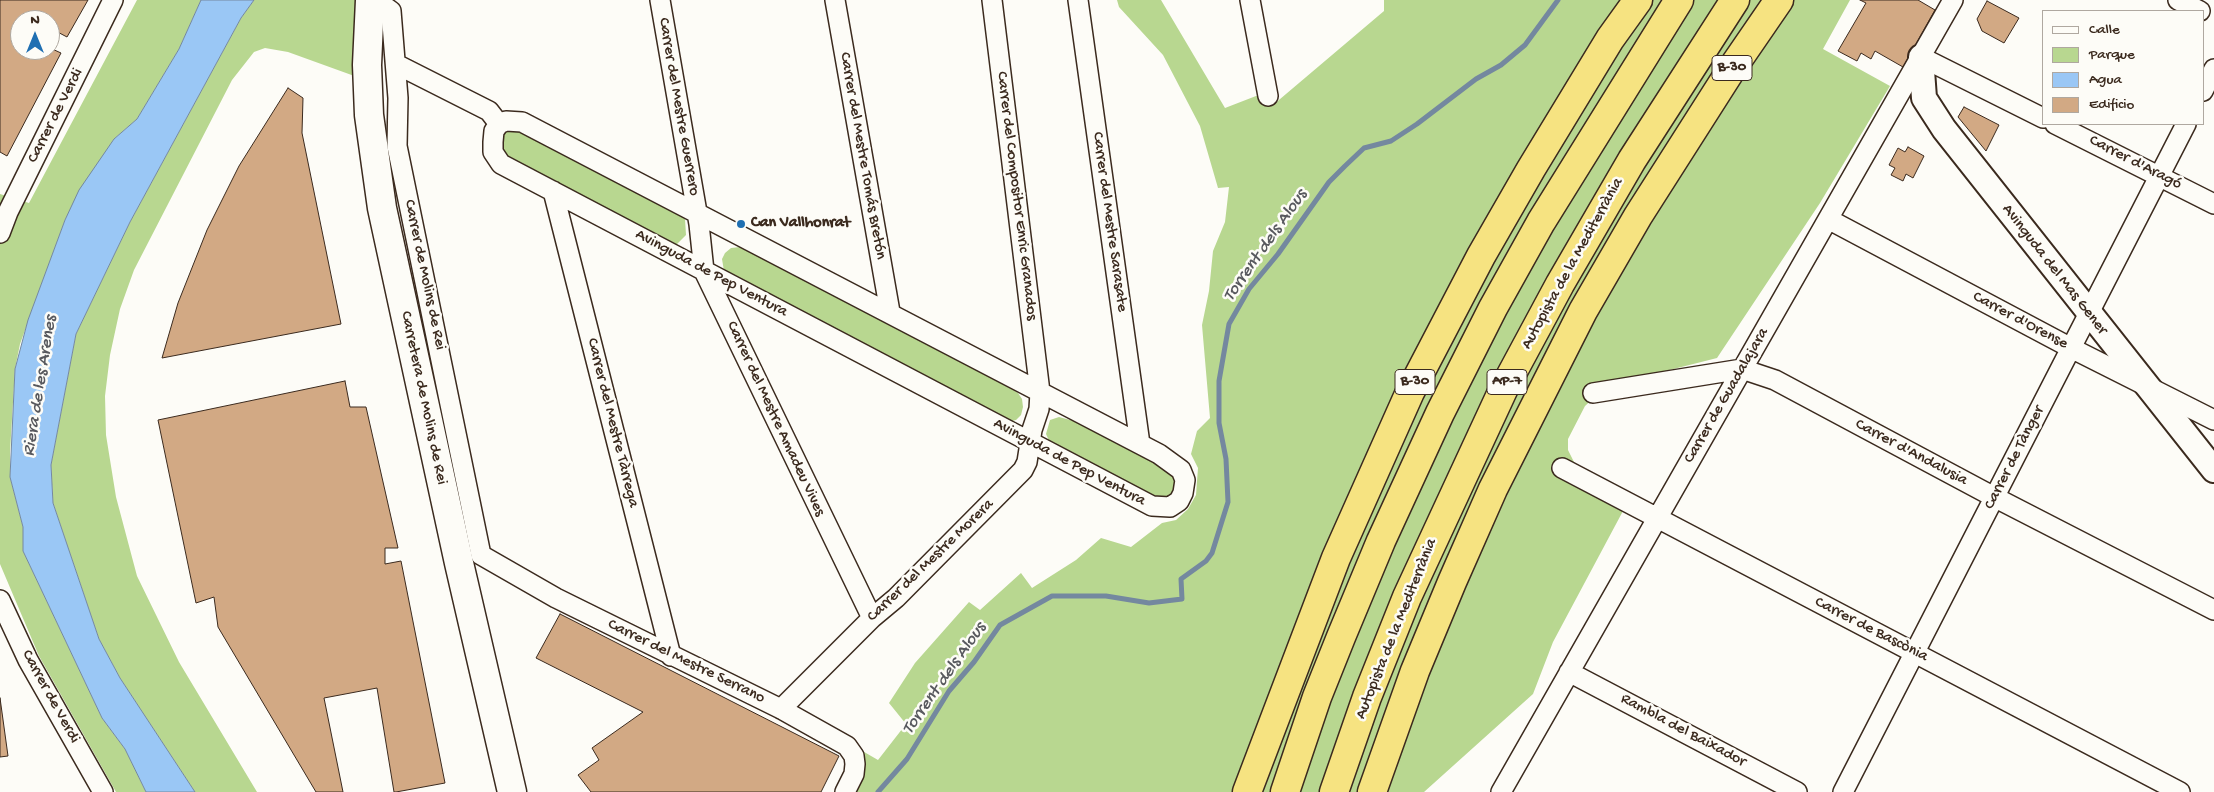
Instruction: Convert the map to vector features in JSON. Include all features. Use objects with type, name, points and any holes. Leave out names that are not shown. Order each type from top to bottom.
[{"type":"highway","points":[[1610,39],[1630,0]]},
{"type":"highway","name":"B-30","points":[[1247,792],[1336,558],[1410,392],[1482,256],[1610,39],[1638,0]]},
{"type":"highway","name":"AP-7","points":[[1285,792],[1317,697],[1341,637],[1381,541],[1440,413],[1493,308],[1541,222],[1679,0]]},
{"type":"highway","name":"Autopista de la Mediterrània","points":[[1334,792],[1367,697],[1407,597],[1504,390],[1560,284],[1632,160],[1735,0]]},
{"type":"highway","name":"B-30","points":[[1372,792],[1416,671],[1493,489],[1583,311],[1638,216],[1733,66],[1779,0]]},
{"type":"highway","points":[[1689,138],[1794,0]]},
{"type":"main road","name":"Carretera de Molins de Rei","points":[[370,0],[367,65],[368,114],[382,208],[459,563],[512,792]]},
{"type":"street","name":"Carrer de Verdi","points":[[0,232],[7,197],[113,0]]},
{"type":"street","name":"Carrer de Molins de Rei","points":[[376,0],[391,11],[396,64],[397,146],[481,555]]},
{"type":"street","name":"Carrer del Mestre Guerrero","points":[[660,0],[697,214]]},
{"type":"street","name":"Carrer del Mestre Tomás Bretón","points":[[835,0],[890,312]]},
{"type":"street","name":"Carrer del Compositor Enric Granados","points":[[992,0],[1040,392]]},
{"type":"street","name":"Carrer del Mestre Sarasate","points":[[1078,0],[1140,444]]},
{"type":"street","points":[[1250,0],[1268,96]]},
{"type":"street","name":"Carrer de Guadalajara","points":[[1501,792],[1953,0]]},
{"type":"street","points":[[2178,0],[2197,10]]},
{"type":"street","points":[[1921,57],[2042,118]]},
{"type":"street","name":"Avinguda del Mas Gener","points":[[1921,57],[1924,98],[1944,129],[2088,314],[2214,470]]},
{"type":"street","points":[[396,64],[489,111],[498,124]]},
{"type":"street","points":[[2204,89],[2214,69]]},
{"type":"street","name":"Avinguda de Pep Ventura","points":[[506,121],[522,122],[697,214],[890,312],[1172,461],[1181,470],[1184,480],[1183,493],[1179,502],[1170,507],[1152,506],[501,164],[496,158],[493,142],[494,132],[498,124],[506,121]]},
{"type":"street","name":"Carrer d'Aragó","points":[[2057,125],[2160,175],[2214,204]]},
{"type":"street","name":"Carrer de Tànger","points":[[1843,792],[2185,125]]},
{"type":"street","name":"Carrer del Mestre Tàrrega","points":[[553,191],[671,656]]},
{"type":"street","name":"Carrer del Mestre Amadeu Vives","points":[[697,214],[704,271],[866,610],[872,618]]},
{"type":"street","name":"Carrer d'Orense","points":[[1828,219],[2071,348],[2214,420]]},
{"type":"street","name":"Carrer d'Andalusia","points":[[1593,393],[1742,369],[1775,380],[1994,497],[2214,610]]},
{"type":"street","name":"Carrer del Mestre Morera","points":[[781,709],[872,618],[896,598],[1023,470],[1027,462],[1039,409],[1040,392]]},
{"type":"street","name":"Carrer de Bascònia","points":[[1562,468],[1656,519],[1915,652],[2180,792]]},
{"type":"street","name":"Carrer del Mestre Serrano","points":[[481,555],[556,598],[781,709],[847,746],[854,756],[855,764],[854,774],[845,792]]},
{"type":"street","name":"Carrer de Verdi","points":[[0,600],[28,660],[103,792]]},
{"type":"street","name":"Rambla del Baixador","points":[[1569,672],[1797,792]]},
{"type":"green space","points":[[137,0],[201,0],[179,49],[137,119],[114,139],[65,220],[20,344],[15,369],[10,452],[10,477],[23,527],[23,551],[102,718],[125,749],[146,792],[116,792],[39,656],[0,564],[0,194],[29,203]]},
{"type":"green space","points":[[254,0],[386,0],[380,51],[382,86],[288,52],[265,48],[254,52],[232,80],[134,270],[120,309],[110,355],[105,396],[106,435],[116,497],[137,576],[179,662],[257,792],[195,792],[120,678],[99,639],[53,503],[51,465],[76,334],[130,222],[241,18]]},
{"type":"green space","points":[[1117,0],[1161,0],[1225,108],[1256,96],[1268,96],[1273,105],[1384,11],[1384,0],[1850,0],[1823,49],[1890,86],[1820,203],[1717,358],[1626,381],[1600,392],[1585,406],[1568,439],[1568,450],[1574,462],[1587,474],[1631,496],[1553,642],[1533,694],[1424,792],[852,792],[859,749],[878,760],[906,724],[889,703],[915,663],[969,602],[980,610],[1021,573],[1032,588],[1076,560],[1101,538],[1131,547],[1162,523],[1176,520],[1188,509],[1196,495],[1198,468],[1191,454],[1197,431],[1210,418],[1202,325],[1209,291],[1213,251],[1225,222],[1229,187],[1218,188],[1200,126],[1163,55],[1119,7]]},
{"type":"green space","points":[[511,128],[519,128],[679,214],[685,219],[686,235],[677,244],[669,244],[500,154],[503,133]]},
{"type":"green space","points":[[740,247],[1008,386],[1018,393],[1022,399],[1021,415],[1016,420],[1008,422],[724,271],[722,259],[725,253],[731,248]]},
{"type":"green space","points":[[1059,417],[1074,421],[1170,470],[1176,480],[1176,489],[1171,496],[1165,498],[1147,496],[1051,445],[1046,434],[1050,420]]},
{"type":"water","name":"Riera de les Arenes","points":[[201,0],[254,0],[241,18],[130,222],[76,334],[51,465],[53,503],[99,639],[120,678],[195,792],[146,792],[125,749],[102,718],[23,551],[23,527],[10,477],[15,369],[28,320],[65,220],[79,190],[114,139],[137,119],[179,49]]},
{"type":"building","points":[[0,0],[88,0],[67,37],[60,33],[60,10],[10,10],[10,60],[57,60],[7,156],[0,152]]},
{"type":"building","points":[[1860,0],[1918,0],[1935,10],[1903,67],[1875,51],[1871,59],[1861,53],[1857,61],[1838,51],[1866,3]]},
{"type":"building","points":[[1987,1],[2019,18],[2004,43],[1982,31],[1977,19]]},
{"type":"building","points":[[288,88],[303,98],[302,133],[341,324],[162,358],[178,303],[207,230],[239,166]]},
{"type":"building","points":[[1964,107],[1999,125],[1986,151],[1958,117]]},
{"type":"building","points":[[1908,147],[1924,156],[1913,178],[1906,174],[1903,181],[1891,175],[1895,168],[1889,165],[1898,148],[1905,152]]},
{"type":"building","points":[[345,381],[350,407],[366,407],[398,548],[385,548],[385,564],[401,561],[445,783],[394,792],[377,688],[324,698],[343,792],[316,792],[218,627],[214,597],[196,603],[158,420]]},
{"type":"building","points":[[560,614],[839,756],[821,792],[591,792],[578,775],[599,760],[592,748],[643,712],[536,658]]},
{"type":"building","points":[[0,698],[8,756],[0,757]]},
{"type":"waterway","name":"Torrent dels Alous","points":[[878,792],[907,759],[949,691],[974,662],[1000,625],[1052,596],[1106,596],[1149,603],[1182,599],[1181,579],[1206,561],[1212,553],[1228,502],[1226,459],[1219,423],[1219,381],[1229,324],[1249,289],[1278,254],[1329,182],[1364,148],[1391,141],[1417,124],[1476,79],[1501,65],[1525,45],[1558,0]]},
{"type":"place","name":"Can Vallhonrat","points":[[741,224]]}]
